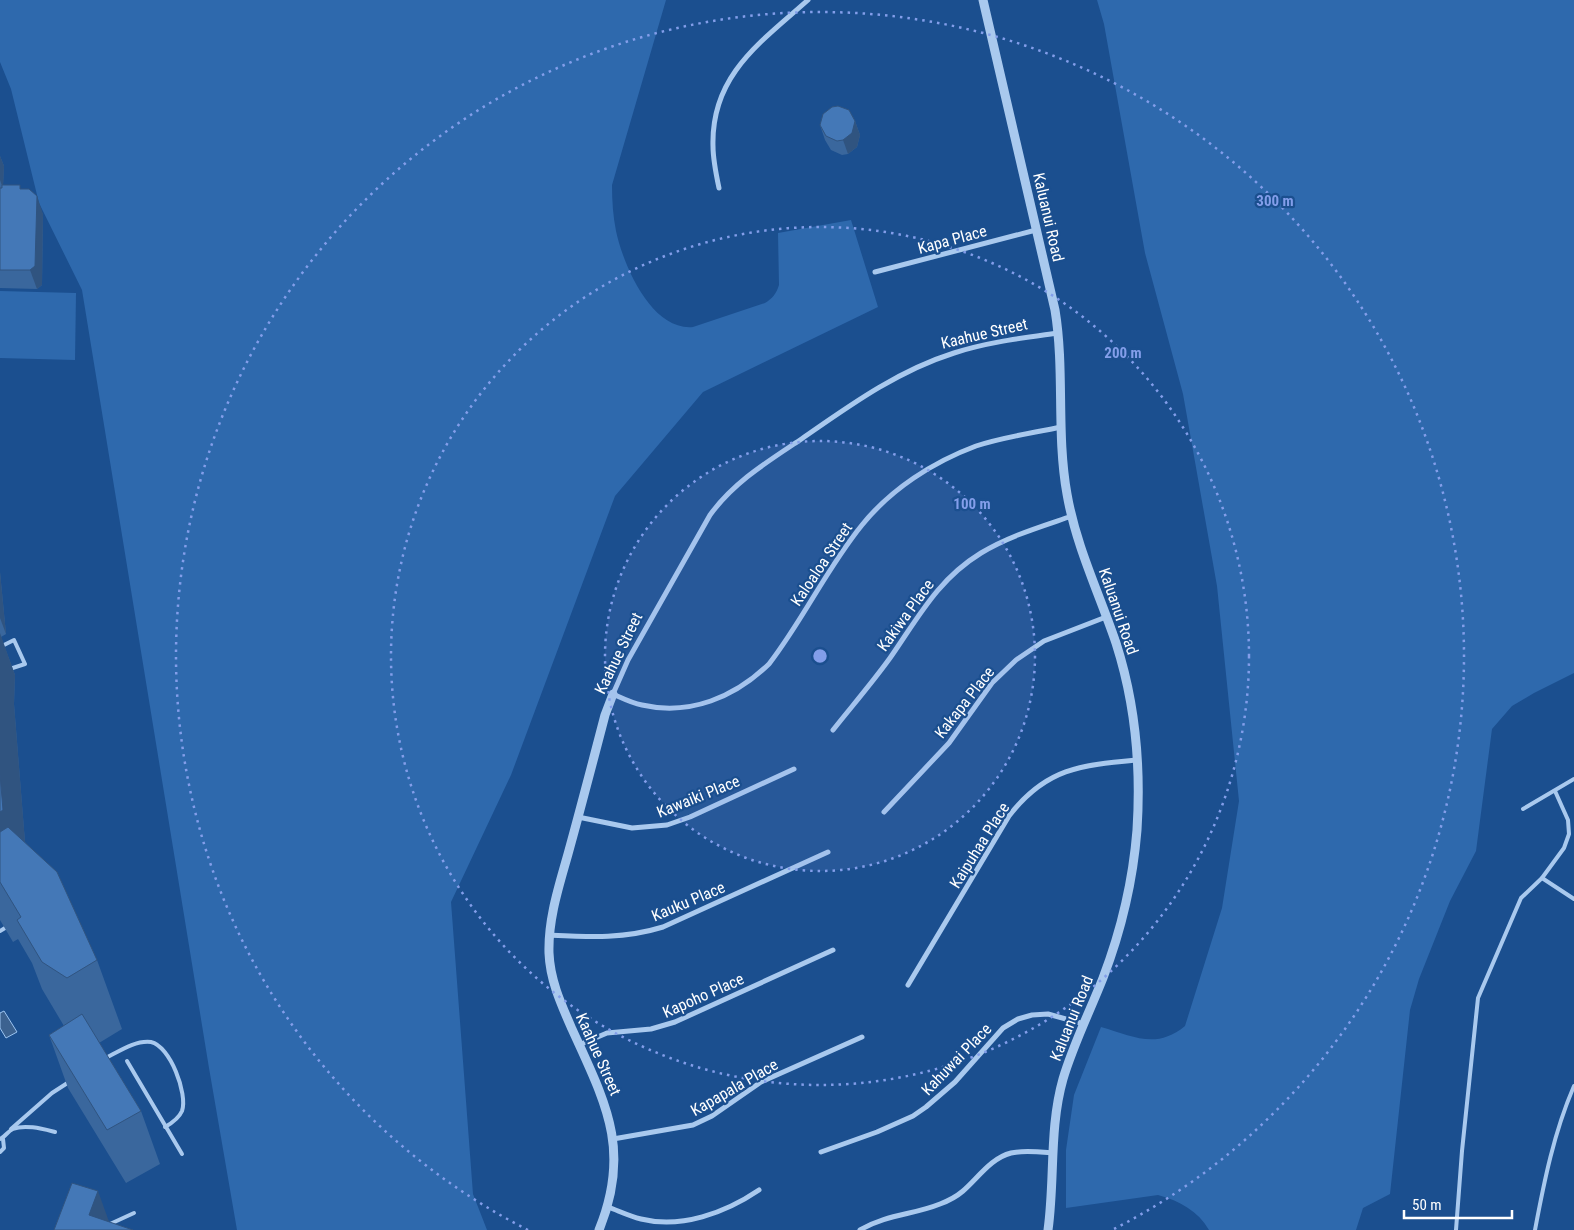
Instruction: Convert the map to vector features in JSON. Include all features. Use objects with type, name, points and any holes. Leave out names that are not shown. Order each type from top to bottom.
[{"type":"street","points":[[719,188],[712,143],[716,112],[728,82],[739,64],[754,48],[808,0]]},
{"type":"street","name":"Kaluanui Road","points":[[982,0],[1052,296],[1058,333],[1061,372],[1061,427],[1064,472],[1072,516],[1116,644],[1131,707],[1137,760],[1137,831],[1129,889],[1114,947],[1070,1057],[1058,1099],[1055,1118],[1048,1230]]},
{"type":"street","name":"Kapa Place","points":[[874,272],[1036,230]]},
{"type":"street","name":"Kaahue Street","points":[[599,1230],[608,1207],[614,1171],[613,1139],[606,1108],[555,988],[549,954],[549,935],[555,902],[605,715],[628,660],[707,520],[728,493],[747,476],[868,394],[911,370],[975,347],[1058,333]]},
{"type":"street","name":"Kaloaloa Street","points":[[613,694],[640,705],[672,708],[703,704],[732,692],[758,675],[768,664],[849,543],[874,513],[896,492],[915,478],[955,455],[999,440],[1061,427]]},
{"type":"street","name":"Kakiwa Place","points":[[833,730],[889,659],[928,600],[950,577],[971,559],[995,544],[1072,516]]},
{"type":"street","name":"Kakapa Place","points":[[884,812],[949,743],[992,682],[1009,666],[1044,641],[1106,617]]},
{"type":"street","name":"Kaipuhaa Place","points":[[908,985],[1010,816],[1026,797],[1046,781],[1069,770],[1094,764],[1137,760]]},
{"type":"street","name":"Kawaiki Place","points":[[578,817],[632,828],[667,825],[690,817],[794,769]]},
{"type":"street","name":"Kauku Place","points":[[549,935],[614,937],[663,927],[828,852]]},
{"type":"street","name":"Kapoho Place","points":[[579,1045],[607,1033],[651,1029],[675,1022],[833,950]]},
{"type":"street","name":"Kahuwai Place","points":[[821,1152],[876,1132],[906,1119],[926,1107],[955,1082],[1003,1028],[1018,1019],[1032,1015],[1048,1014],[1084,1024]]},
{"type":"street","name":"Kapapala Place","points":[[613,1139],[682,1129],[703,1122],[761,1082],[862,1037]]},
{"type":"street","points":[[860,1230],[890,1217],[937,1206],[948,1201],[964,1190],[990,1165],[1004,1155],[1022,1152],[1053,1153]]},
{"type":"street","points":[[608,1207],[641,1219],[656,1222],[684,1220],[736,1205],[759,1190]]},
{"type":"lane","points":[[0,647],[14,640],[25,664],[0,672]]},
{"type":"lane","points":[[1523,809],[1574,779]]},
{"type":"lane","points":[[1456,1230],[1478,998],[1521,898],[1542,878],[1564,848],[1569,834],[1568,820],[1555,791]]},
{"type":"lane","points":[[1542,878],[1574,899]]},
{"type":"lane","points":[[0,931],[5,928]]},
{"type":"lane","points":[[101,1061],[142,1042],[153,1042],[160,1047],[171,1059],[184,1104],[179,1116],[166,1127]]},
{"type":"lane","points":[[127,1061],[182,1154]]},
{"type":"lane","points":[[0,1152],[4,1148],[1,1139],[11,1129],[52,1093],[76,1077]]},
{"type":"lane","points":[[1535,1230],[1552,1152],[1566,1104],[1574,1086]]},
{"type":"lane","points":[[11,1129],[42,1128],[55,1132]]},
{"type":"lane","points":[[108,1226],[134,1213]]},
{"type":"shaded area","points":[[0,0],[666,0],[612,185],[614,220],[620,245],[632,277],[652,307],[664,318],[678,325],[693,327],[765,303],[774,296],[779,285],[778,233],[851,220],[878,307],[703,392],[615,496],[511,775],[451,902],[473,1194],[487,1230],[237,1230],[82,290],[39,203],[11,89],[0,62]]},
{"type":"shaded area","points":[[1097,0],[1574,0],[1574,673],[1512,706],[1492,729],[1476,851],[1450,901],[1419,979],[1410,1010],[1390,1194],[1363,1208],[1356,1230],[1209,1230],[1194,1212],[1174,1200],[1158,1195],[1066,1208],[1066,1150],[1074,1095],[1101,1027],[1134,1037],[1154,1039],[1164,1038],[1185,1026],[1222,908],[1239,801],[1217,586],[1183,394],[1145,253],[1104,24]]},
{"type":"shaded area","points":[[0,291],[76,293],[75,360],[0,358]]},
{"type":"shaded area","points":[[4,1011],[17,1032],[6,1038],[0,1028],[0,1013]]},
{"type":"building","points":[[838,106],[849,110],[855,121],[852,133],[843,140],[837,141],[826,136],[820,125],[823,114],[832,107]]},
{"type":"building","points":[[2,185],[20,185],[20,189],[29,189],[37,196],[35,266],[30,270],[0,270],[0,188],[2,188]]},
{"type":"building","points":[[0,774],[3,810],[0,812]]},
{"type":"building","points":[[8,827],[57,872],[97,960],[67,978],[42,962],[17,920],[21,917],[0,882],[0,832]]},
{"type":"building","points":[[82,1014],[141,1111],[107,1130],[49,1035]]},
{"type":"building","points":[[72,1183],[98,1191],[89,1215],[133,1230],[54,1230]]}]
